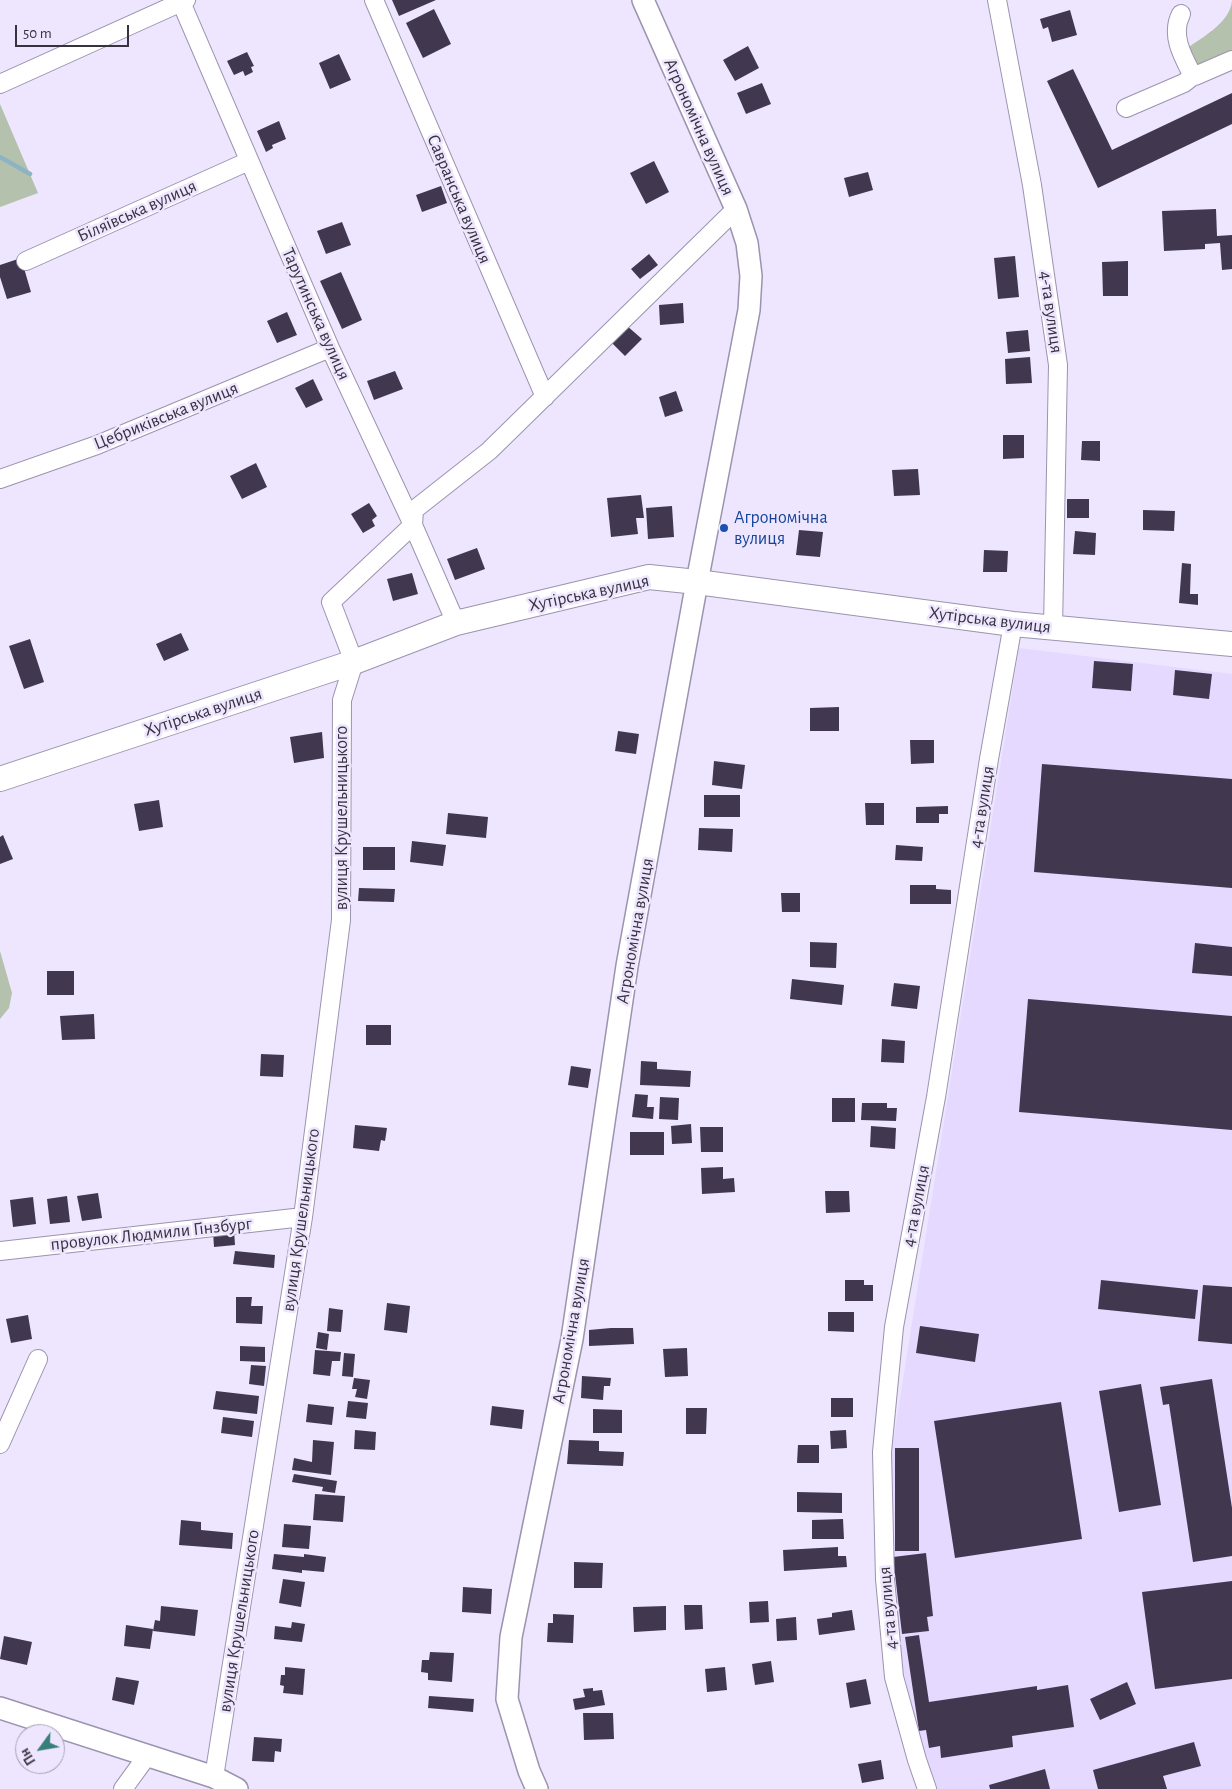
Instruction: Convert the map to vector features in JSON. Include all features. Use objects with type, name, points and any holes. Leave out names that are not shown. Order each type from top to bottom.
[{"type":"main road","name":"Хутірська вулиця","points":[[0,779],[354,662],[456,623],[649,577],[1013,624],[1232,644]]},
{"type":"street","name":"Савранська вулиця","points":[[374,0],[545,397]]},
{"type":"street","name":"Агрономічна вулиця","points":[[536,1789],[507,1699],[511,1637],[572,1339],[627,966],[749,310],[752,276],[747,243],[736,209],[642,0]]},
{"type":"street","name":"4-та вулиця","points":[[997,0],[1032,185],[1058,365],[1053,628]]},
{"type":"street","points":[[0,84],[184,1]]},
{"type":"street","name":"Тарутинська вулиця","points":[[184,1],[249,161],[330,348],[413,524],[456,623]]},
{"type":"street","points":[[1181,14],[1178,20],[1177,38],[1193,76]]},
{"type":"street","points":[[1126,108],[1184,83],[1193,76],[1232,60]]},
{"type":"street","name":"Біляївська вулиця","points":[[26,261],[249,161]]},
{"type":"street","points":[[354,662],[331,602],[413,524],[414,510],[489,452],[736,209]]},
{"type":"street","name":"Цебриківська вулиця","points":[[0,479],[98,445],[330,348]]},
{"type":"street","name":"4-та вулиця","points":[[927,1789],[894,1677],[885,1579],[882,1452],[894,1327],[936,1097],[989,759],[1013,624]]},
{"type":"street","name":"вулиця Крушельницького","points":[[214,1777],[303,1217],[341,920],[342,700],[354,662]]},
{"type":"street","name":"провулок Людмили Гінзбург","points":[[0,1251],[303,1217]]},
{"type":"street","points":[[0,1444],[38,1359]]},
{"type":"street","points":[[0,1708],[214,1777],[237,1789]]},
{"type":"street","points":[[123,1789],[147,1756]]},
{"type":"shaded area","points":[[1019,648],[1232,674],[1232,1789],[937,1789],[919,1743],[897,1641],[890,1568],[892,1449]]},
{"type":"green space","points":[[1232,1],[1232,59],[1200,73],[1184,50],[1220,23],[1230,9]]},
{"type":"green space","points":[[0,104],[38,193],[0,207]]},
{"type":"green space","points":[[0,951],[12,993],[9,1008],[0,1019]]},
{"type":"building","points":[[392,0],[436,0],[399,16]]},
{"type":"building","points":[[434,9],[451,44],[423,58],[406,23]]},
{"type":"building","points":[[1070,10],[1077,35],[1052,42],[1048,27],[1043,29],[1040,19]]},
{"type":"building","points":[[748,46],[759,68],[735,81],[723,60]]},
{"type":"building","points":[[247,52],[254,66],[251,67],[253,72],[245,76],[243,71],[234,75],[227,61]]},
{"type":"building","points":[[339,54],[351,80],[330,89],[319,63]]},
{"type":"building","points":[[1073,69],[1112,150],[1232,93],[1232,124],[1098,188],[1047,81]]},
{"type":"building","points":[[762,83],[771,104],[746,114],[737,93]]},
{"type":"building","points":[[279,121],[286,139],[272,145],[273,148],[266,152],[257,131]]},
{"type":"building","points":[[654,161],[669,192],[646,204],[630,173]]},
{"type":"building","points":[[868,172],[873,190],[849,197],[844,178]]},
{"type":"building","points":[[441,186],[447,203],[422,212],[416,195]]},
{"type":"building","points":[[1216,209],[1217,236],[1232,235],[1232,269],[1222,270],[1220,243],[1205,244],[1205,249],[1164,251],[1162,211]]},
{"type":"building","points":[[342,222],[351,245],[326,254],[317,231]]},
{"type":"building","points":[[649,254],[658,265],[640,279],[631,269]]},
{"type":"building","points":[[1015,256],[1019,297],[998,299],[994,258]]},
{"type":"building","points":[[21,258],[31,292],[7,299],[0,277],[0,265]]},
{"type":"building","points":[[1128,261],[1128,296],[1103,296],[1102,262]]},
{"type":"building","points":[[341,272],[362,320],[342,329],[320,281]]},
{"type":"building","points":[[683,303],[684,323],[660,325],[659,305]]},
{"type":"building","points":[[287,312],[297,335],[277,343],[267,321]]},
{"type":"building","points":[[626,325],[642,339],[625,356],[610,341]]},
{"type":"building","points":[[1028,330],[1030,351],[1008,353],[1006,332]]},
{"type":"building","points":[[1030,357],[1032,383],[1006,384],[1005,359]]},
{"type":"building","points":[[395,371],[403,389],[374,400],[367,381]]},
{"type":"building","points":[[313,379],[323,400],[306,408],[295,388]]},
{"type":"building","points":[[676,391],[683,411],[665,417],[659,397]]},
{"type":"building","points":[[1003,435],[1024,435],[1024,458],[1003,459]]},
{"type":"building","points":[[1082,441],[1100,441],[1100,461],[1081,460]]},
{"type":"building","points":[[256,463],[267,487],[242,499],[230,476]]},
{"type":"building","points":[[918,469],[920,495],[894,496],[892,470]]},
{"type":"building","points":[[641,495],[644,518],[636,518],[638,534],[611,537],[607,498]]},
{"type":"building","points":[[1067,499],[1089,499],[1089,518],[1067,518]]},
{"type":"building","points":[[369,503],[377,516],[372,520],[375,526],[363,533],[351,514]]},
{"type":"building","points":[[672,506],[674,537],[648,539],[646,508]]},
{"type":"building","points":[[1143,510],[1175,511],[1174,531],[1143,530]]},
{"type":"building","points":[[799,530],[823,532],[820,557],[796,555]]},
{"type":"building","points":[[1075,531],[1096,533],[1095,555],[1073,554]]},
{"type":"building","points":[[477,548],[485,569],[455,580],[447,559]]},
{"type":"building","points":[[984,550],[1008,551],[1007,572],[983,572]]},
{"type":"building","points":[[1182,563],[1191,564],[1190,594],[1198,594],[1198,605],[1179,603]]},
{"type":"building","points":[[412,573],[418,594],[393,601],[387,579]]},
{"type":"building","points":[[181,633],[189,650],[164,661],[156,644]]},
{"type":"building","points":[[30,639],[44,682],[24,689],[9,646]]},
{"type":"building","points":[[1094,661],[1133,664],[1131,691],[1092,688]]},
{"type":"building","points":[[1175,670],[1212,674],[1209,699],[1173,695]]},
{"type":"building","points":[[839,707],[839,731],[810,731],[810,708]]},
{"type":"building","points":[[618,731],[639,734],[636,754],[615,751]]},
{"type":"building","points":[[322,732],[324,758],[294,763],[290,737]]},
{"type":"building","points":[[910,740],[934,740],[934,763],[911,764]]},
{"type":"building","points":[[714,761],[745,765],[742,789],[712,785]]},
{"type":"building","points":[[1042,764],[1232,779],[1232,888],[1034,872]]},
{"type":"building","points":[[704,795],[740,795],[740,817],[704,817]]},
{"type":"building","points":[[159,800],[163,827],[139,831],[134,804]]},
{"type":"building","points":[[865,803],[884,803],[884,825],[866,825]]},
{"type":"building","points":[[948,806],[948,814],[939,814],[939,823],[916,823],[916,807]]},
{"type":"building","points":[[448,813],[488,817],[486,838],[446,834]]},
{"type":"building","points":[[699,828],[733,829],[732,852],[698,850]]},
{"type":"building","points":[[3,835],[13,859],[0,864],[0,837]]},
{"type":"building","points":[[412,841],[446,845],[443,866],[410,862]]},
{"type":"building","points":[[896,845],[923,847],[922,861],[895,860]]},
{"type":"building","points":[[363,847],[395,847],[395,870],[363,870]]},
{"type":"building","points":[[910,885],[936,885],[936,889],[951,890],[951,904],[910,904]]},
{"type":"building","points":[[359,888],[395,889],[394,902],[358,901]]},
{"type":"building","points":[[781,893],[800,893],[800,912],[782,912]]},
{"type":"building","points":[[810,942],[837,943],[836,968],[810,967]]},
{"type":"building","points":[[1195,943],[1232,947],[1232,976],[1192,973]]},
{"type":"building","points":[[47,971],[74,971],[74,995],[47,995]]},
{"type":"building","points":[[792,979],[844,985],[842,1005],[790,999]]},
{"type":"building","points":[[894,983],[920,986],[917,1009],[891,1006]]},
{"type":"building","points":[[1028,999],[1232,1016],[1232,1130],[1019,1112]]},
{"type":"building","points":[[94,1014],[95,1039],[62,1040],[60,1016]]},
{"type":"building","points":[[366,1025],[391,1025],[391,1045],[366,1045]]},
{"type":"building","points":[[882,1039],[905,1041],[904,1063],[881,1062]]},
{"type":"building","points":[[261,1054],[284,1055],[283,1077],[260,1076]]},
{"type":"building","points":[[641,1061],[657,1062],[657,1069],[691,1071],[690,1087],[640,1085]]},
{"type":"building","points":[[571,1066],[591,1069],[588,1088],[568,1085]]},
{"type":"building","points":[[635,1094],[648,1095],[647,1107],[654,1107],[653,1119],[632,1117]]},
{"type":"building","points":[[660,1097],[679,1098],[678,1120],[659,1119]]},
{"type":"building","points":[[832,1098],[855,1098],[855,1122],[832,1122]]},
{"type":"building","points":[[862,1103],[887,1103],[887,1108],[897,1108],[896,1121],[861,1120]]},
{"type":"building","points":[[691,1124],[692,1143],[672,1144],[671,1126]]},
{"type":"building","points":[[355,1125],[387,1128],[385,1141],[381,1140],[379,1151],[353,1148]]},
{"type":"building","points":[[871,1126],[896,1128],[895,1149],[870,1147]]},
{"type":"building","points":[[700,1127],[723,1127],[723,1152],[701,1152]]},
{"type":"building","points":[[630,1132],[664,1132],[664,1155],[630,1155]]},
{"type":"building","points":[[723,1167],[723,1179],[734,1178],[735,1192],[702,1194],[701,1168]]},
{"type":"building","points":[[825,1191],[849,1191],[850,1212],[826,1213]]},
{"type":"building","points":[[98,1193],[102,1218],[82,1221],[77,1196]]},
{"type":"building","points":[[67,1196],[70,1222],[50,1224],[47,1199]]},
{"type":"building","points":[[33,1197],[36,1224],[13,1227],[10,1200]]},
{"type":"building","points":[[234,1230],[235,1245],[214,1247],[213,1232]]},
{"type":"building","points":[[235,1251],[275,1255],[274,1268],[233,1264]]},
{"type":"building","points":[[845,1280],[864,1280],[864,1285],[873,1285],[873,1301],[845,1301]]},
{"type":"building","points":[[1101,1280],[1198,1290],[1195,1319],[1098,1309]]},
{"type":"building","points":[[1203,1285],[1232,1287],[1232,1344],[1198,1341]]},
{"type":"building","points":[[236,1297],[252,1297],[251,1306],[263,1306],[262,1324],[236,1323]]},
{"type":"building","points":[[387,1303],[410,1306],[407,1333],[384,1330]]},
{"type":"building","points":[[329,1308],[343,1310],[341,1332],[327,1331]]},
{"type":"building","points":[[828,1312],[854,1312],[854,1332],[828,1331]]},
{"type":"building","points":[[28,1315],[32,1339],[11,1343],[6,1319]]},
{"type":"building","points":[[920,1326],[979,1334],[975,1362],[916,1353]]},
{"type":"building","points":[[633,1328],[634,1344],[589,1346],[589,1330]]},
{"type":"building","points":[[318,1332],[329,1334],[327,1350],[316,1348]]},
{"type":"building","points":[[240,1346],[265,1347],[265,1362],[240,1361]]},
{"type":"building","points":[[687,1348],[688,1376],[665,1377],[663,1349]]},
{"type":"building","points":[[315,1350],[341,1352],[340,1361],[332,1361],[330,1376],[313,1374]]},
{"type":"building","points":[[344,1353],[355,1354],[353,1377],[342,1376]]},
{"type":"building","points":[[251,1365],[266,1366],[264,1386],[249,1384]]},
{"type":"building","points":[[582,1376],[611,1378],[610,1386],[604,1386],[603,1400],[581,1398]]},
{"type":"building","points":[[354,1378],[370,1380],[367,1399],[355,1397],[357,1389],[352,1389]]},
{"type":"building","points":[[1212,1379],[1232,1508],[1232,1556],[1193,1562],[1169,1404],[1163,1405],[1160,1387]]},
{"type":"building","points":[[1141,1384],[1161,1505],[1119,1512],[1099,1391]]},
{"type":"building","points":[[216,1391],[259,1396],[257,1414],[213,1409]]},
{"type":"building","points":[[831,1398],[853,1398],[853,1417],[831,1417]]},
{"type":"building","points":[[348,1401],[368,1403],[366,1419],[346,1417]]},
{"type":"building","points":[[1061,1402],[1082,1539],[955,1558],[934,1421]]},
{"type":"building","points":[[308,1404],[334,1407],[332,1425],[306,1422]]},
{"type":"building","points":[[492,1406],[524,1410],[522,1429],[490,1425]]},
{"type":"building","points":[[686,1408],[707,1408],[706,1434],[686,1434]]},
{"type":"building","points":[[593,1409],[622,1410],[622,1433],[593,1433]]},
{"type":"building","points":[[223,1417],[254,1421],[252,1437],[221,1433]]},
{"type":"building","points":[[355,1430],[376,1432],[375,1450],[354,1449]]},
{"type":"building","points":[[846,1430],[847,1448],[831,1449],[830,1431]]},
{"type":"building","points":[[313,1440],[334,1442],[331,1475],[292,1470],[294,1458],[312,1462]]},
{"type":"building","points":[[569,1440],[599,1441],[599,1451],[624,1452],[623,1466],[567,1464]]},
{"type":"building","points":[[798,1445],[819,1445],[819,1463],[797,1463]]},
{"type":"building","points":[[895,1448],[919,1448],[919,1551],[895,1551]]},
{"type":"building","points":[[294,1474],[337,1481],[335,1493],[322,1491],[323,1487],[292,1482]]},
{"type":"building","points":[[797,1492],[842,1493],[842,1513],[797,1512]]},
{"type":"building","points":[[315,1494],[345,1496],[343,1522],[313,1520]]},
{"type":"building","points":[[843,1519],[844,1539],[812,1539],[812,1520]]},
{"type":"building","points":[[181,1520],[201,1522],[201,1530],[233,1533],[232,1549],[179,1545]]},
{"type":"building","points":[[284,1524],[311,1526],[309,1549],[282,1547]]},
{"type":"building","points":[[838,1547],[838,1556],[846,1556],[847,1567],[784,1571],[783,1550]]},
{"type":"building","points":[[926,1553],[933,1616],[927,1617],[929,1631],[902,1634],[893,1557]]},
{"type":"building","points":[[274,1554],[304,1557],[304,1554],[326,1557],[324,1572],[302,1570],[302,1573],[272,1569]]},
{"type":"building","points":[[574,1562],[603,1563],[602,1588],[574,1588]]},
{"type":"building","points":[[283,1579],[305,1582],[301,1607],[279,1603]]},
{"type":"building","points":[[1232,1581],[1232,1679],[1155,1689],[1142,1592]]},
{"type":"building","points":[[463,1587],[492,1589],[491,1614],[462,1612]]},
{"type":"building","points":[[768,1601],[769,1622],[750,1623],[749,1602]]},
{"type":"building","points":[[684,1605],[702,1605],[703,1629],[685,1630]]},
{"type":"building","points":[[161,1606],[198,1610],[195,1636],[153,1631],[155,1620],[160,1621]]},
{"type":"building","points":[[666,1606],[666,1630],[634,1632],[633,1607]]},
{"type":"building","points":[[852,1610],[855,1630],[819,1635],[817,1619],[832,1617],[832,1613]]},
{"type":"building","points":[[553,1614],[574,1615],[573,1643],[547,1642],[548,1623],[553,1623]]},
{"type":"building","points":[[796,1617],[797,1640],[777,1641],[776,1619]]},
{"type":"building","points":[[292,1622],[305,1624],[302,1642],[274,1639],[275,1626],[291,1628]]},
{"type":"building","points":[[126,1625],[153,1629],[150,1649],[124,1646]]},
{"type":"building","points":[[919,1635],[929,1702],[1037,1686],[1037,1690],[1068,1685],[1074,1727],[1012,1736],[1013,1747],[941,1758],[940,1746],[929,1748],[926,1730],[919,1731],[905,1637]]},
{"type":"building","points":[[4,1636],[32,1642],[27,1665],[0,1659]]},
{"type":"building","points":[[430,1652],[454,1653],[452,1682],[428,1680],[428,1673],[421,1672],[422,1660],[429,1660]]},
{"type":"building","points":[[771,1661],[774,1682],[755,1685],[752,1664]]},
{"type":"building","points":[[285,1667],[305,1669],[303,1695],[283,1693],[284,1686],[280,1685],[281,1675],[285,1675]]},
{"type":"building","points":[[725,1667],[727,1690],[707,1692],[705,1669]]},
{"type":"building","points":[[116,1677],[139,1681],[134,1705],[112,1700]]},
{"type":"building","points":[[866,1679],[871,1704],[850,1708],[846,1683]]},
{"type":"building","points":[[1127,1682],[1136,1704],[1100,1720],[1090,1699]]},
{"type":"building","points":[[593,1688],[593,1691],[602,1690],[605,1705],[575,1710],[573,1699],[585,1697],[583,1689]]},
{"type":"building","points":[[429,1696],[474,1699],[473,1712],[428,1708]]},
{"type":"building","points":[[583,1713],[613,1713],[614,1739],[584,1740]]},
{"type":"building","points":[[254,1737],[282,1739],[281,1752],[275,1751],[274,1762],[252,1761]]},
{"type":"building","points":[[1194,1742],[1201,1766],[1163,1776],[1167,1789],[1098,1789],[1093,1770]]},
{"type":"building","points":[[881,1760],[884,1779],[862,1783],[858,1764]]},
{"type":"building","points":[[1045,1769],[1050,1789],[990,1789],[989,1785]]},
{"type":"waterway","points":[[0,157],[30,174]]},
{"type":"place","name":"Агрономічна вулиця","points":[[724,528]]}]
